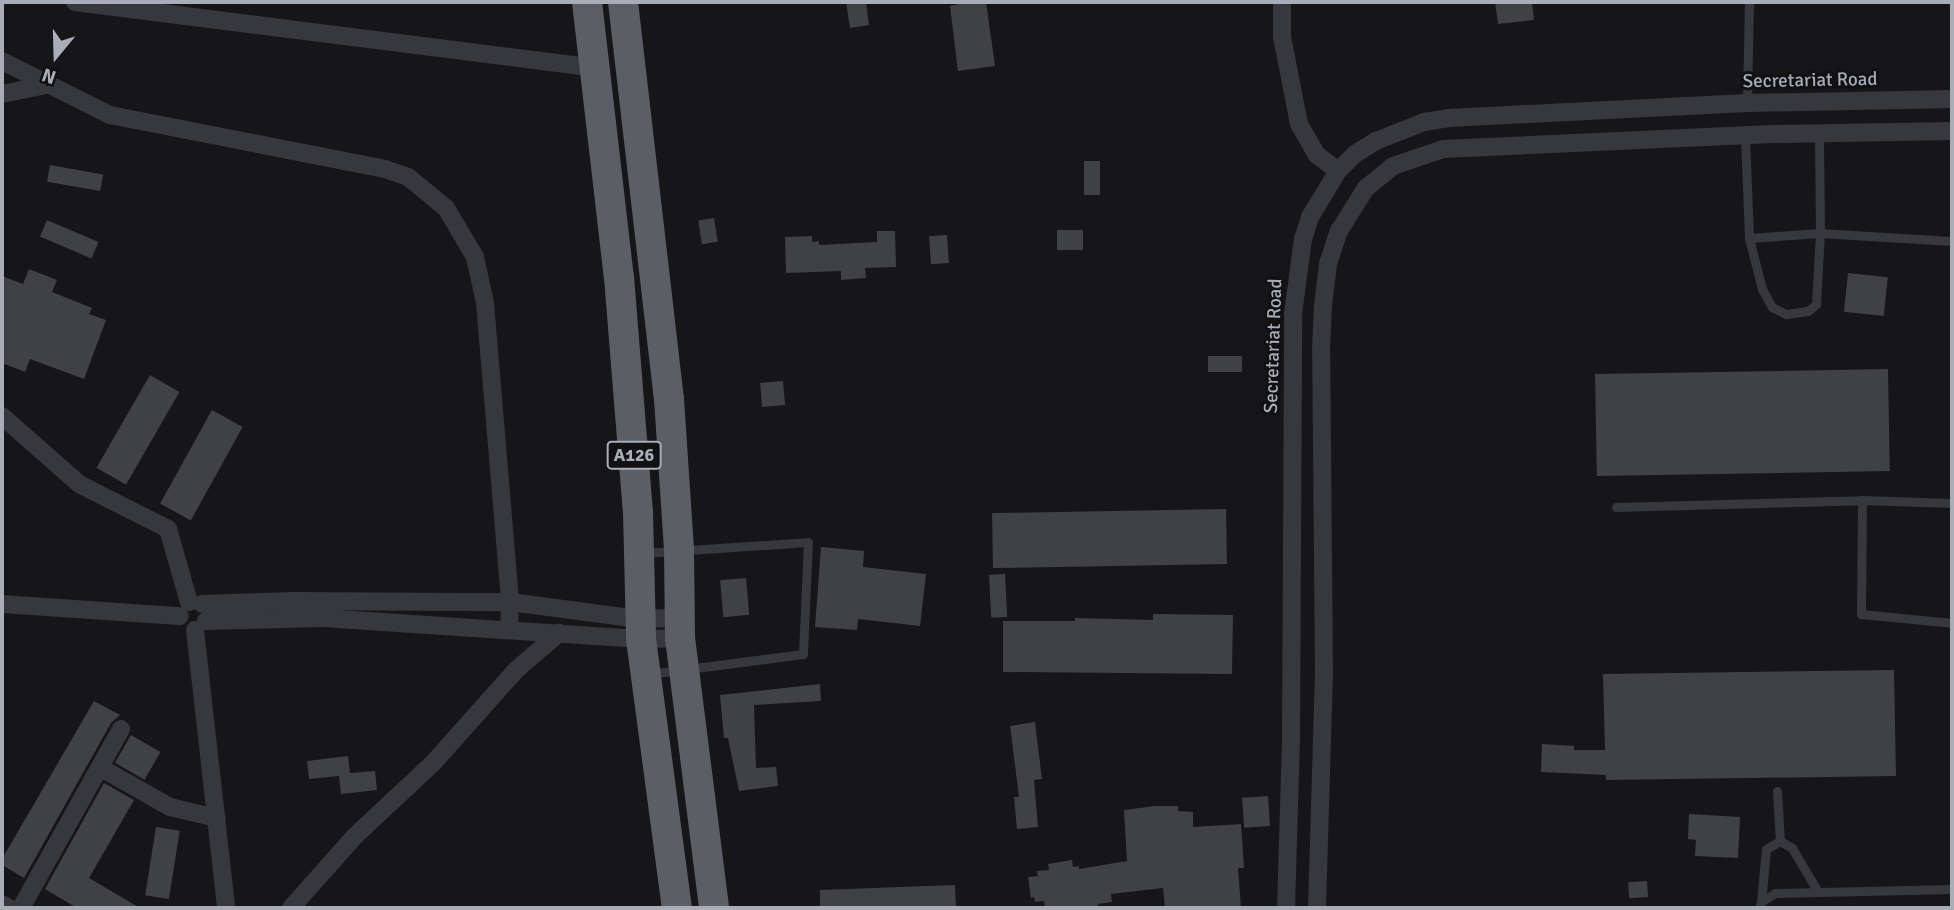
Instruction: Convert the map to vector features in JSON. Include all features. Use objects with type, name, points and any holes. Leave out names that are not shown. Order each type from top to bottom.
[{"type":"highway","name":"A126","points":[[587,2],[620,277],[638,512],[641,629],[677,908]]},
{"type":"highway","name":"A126","points":[[623,2],[657,278],[679,551],[679,628],[714,908]]},
{"type":"street","points":[[75,2],[597,68]]},
{"type":"street","points":[[1282,2],[1282,37],[1299,124],[1317,155],[1338,171]]},
{"type":"street","points":[[2,61],[110,115],[385,169],[408,177],[446,208],[475,257],[485,303],[510,602],[509,628]]},
{"type":"street","points":[[2,94],[46,85]]},
{"type":"street","name":"Secretariat Road","points":[[1286,908],[1292,711],[1293,314],[1303,239],[1310,217],[1338,171],[1355,154],[1376,141],[1424,122],[1450,118],[1747,103],[1952,99]]},
{"type":"street","points":[[1778,134],[1779,103]]},
{"type":"street","points":[[1317,908],[1324,674],[1321,350],[1328,264],[1339,231],[1366,188],[1393,166],[1443,149],[1778,134],[1952,131]]},
{"type":"street","points":[[2,416],[79,484],[168,529],[194,615],[226,908]]},
{"type":"street","points":[[194,615],[293,601],[510,602],[641,629]]},
{"type":"street","points":[[2,604],[194,615],[323,618],[559,633],[679,628]]},
{"type":"street","points":[[291,908],[355,836],[434,762],[516,670],[559,633]]},
{"type":"street","points":[[21,908],[121,729]]},
{"type":"street","points":[[101,768],[170,807],[217,818]]},
{"type":"street","points":[[2,904],[9,908]]},
{"type":"lane","points":[[1747,103],[1749,2]]},
{"type":"lane","points":[[1745,137],[1749,238],[1762,289],[1772,307],[1786,314],[1808,311],[1816,303],[1820,233],[1819,134]]},
{"type":"lane","points":[[1749,238],[1820,233],[1952,241]]},
{"type":"lane","points":[[1616,507],[1862,500],[1952,503]]},
{"type":"lane","points":[[1862,500],[1861,614],[1952,623]]},
{"type":"lane","points":[[638,553],[808,542],[803,654],[647,674]]},
{"type":"lane","points":[[1777,791],[1780,841]]},
{"type":"lane","points":[[1780,841],[1792,848],[1818,892]]},
{"type":"lane","points":[[1760,905],[1766,849],[1780,841]]},
{"type":"lane","points":[[1760,905],[1774,893],[1952,889]]},
{"type":"building","points":[[846,2],[866,2],[869,25],[850,28]]},
{"type":"building","points":[[986,2],[995,66],[958,71],[950,6]]},
{"type":"building","points":[[1495,2],[1532,2],[1534,20],[1498,24]]},
{"type":"building","points":[[1084,161],[1100,161],[1100,195],[1084,195]]},
{"type":"building","points":[[50,165],[103,174],[100,191],[47,182]]},
{"type":"building","points":[[714,218],[718,242],[702,244],[698,221]]},
{"type":"building","points":[[47,220],[99,242],[92,258],[40,237]]},
{"type":"building","points":[[1057,230],[1083,230],[1083,250],[1057,250]]},
{"type":"building","points":[[877,231],[895,231],[896,267],[865,268],[866,278],[841,280],[841,271],[786,273],[785,237],[812,236],[812,242],[819,241],[819,245],[877,242]]},
{"type":"building","points":[[947,235],[949,263],[931,264],[929,236]]},
{"type":"building","points":[[29,269],[57,280],[52,292],[92,308],[89,314],[106,320],[84,379],[30,359],[25,372],[2,363],[2,276],[23,284]]},
{"type":"building","points":[[1848,273],[1888,277],[1884,316],[1844,312]]},
{"type":"building","points":[[1208,356],[1242,356],[1242,372],[1208,372]]},
{"type":"building","points":[[1888,369],[1890,471],[1597,476],[1595,374]]},
{"type":"building","points":[[150,375],[179,392],[126,485],[96,468]]},
{"type":"building","points":[[783,381],[785,405],[762,407],[760,383]]},
{"type":"building","points":[[212,410],[243,427],[191,521],[160,504]]},
{"type":"building","points":[[1226,509],[1227,564],[993,568],[992,513]]},
{"type":"building","points":[[821,547],[864,551],[863,567],[926,574],[920,626],[858,619],[857,630],[815,627]]},
{"type":"building","points":[[1005,574],[1007,617],[991,618],[989,575]]},
{"type":"building","points":[[746,578],[749,615],[723,617],[720,580]]},
{"type":"building","points":[[1153,614],[1233,615],[1232,674],[1003,672],[1003,621],[1075,621],[1075,618],[1153,620]]},
{"type":"building","points":[[1894,670],[1896,776],[1606,780],[1606,775],[1541,772],[1542,744],[1574,746],[1574,750],[1605,750],[1603,674]]},
{"type":"building","points":[[820,684],[821,701],[754,705],[756,768],[776,767],[778,786],[739,791],[728,738],[724,738],[720,695]]},
{"type":"building","points":[[94,701],[120,715],[111,723],[24,878],[2,865],[2,859]]},
{"type":"building","points":[[1035,722],[1042,779],[1034,780],[1038,827],[1017,829],[1014,797],[1019,797],[1010,726]]},
{"type":"building","points":[[131,735],[160,752],[144,780],[115,763]]},
{"type":"building","points":[[348,756],[350,773],[375,771],[377,790],[341,794],[339,776],[309,779],[307,761]]},
{"type":"building","points":[[104,783],[134,800],[89,878],[140,908],[77,908],[45,889]]},
{"type":"building","points":[[1268,796],[1270,826],[1244,828],[1242,798]]},
{"type":"building","points":[[1178,806],[1178,811],[1193,812],[1193,827],[1241,824],[1244,868],[1238,868],[1241,908],[1165,908],[1163,888],[1111,894],[1112,902],[1098,904],[1099,908],[1045,908],[1044,901],[1035,902],[1034,897],[1031,898],[1028,877],[1038,876],[1037,871],[1049,870],[1048,864],[1072,860],[1073,867],[1079,866],[1079,869],[1127,861],[1124,810]]},
{"type":"building","points":[[1689,814],[1740,817],[1738,858],[1695,856],[1696,840],[1688,839]]},
{"type":"building","points":[[156,827],[180,831],[169,899],[145,895]]},
{"type":"building","points":[[1647,881],[1648,897],[1629,898],[1628,882]]},
{"type":"building","points":[[955,885],[956,908],[820,908],[820,890]]}]
